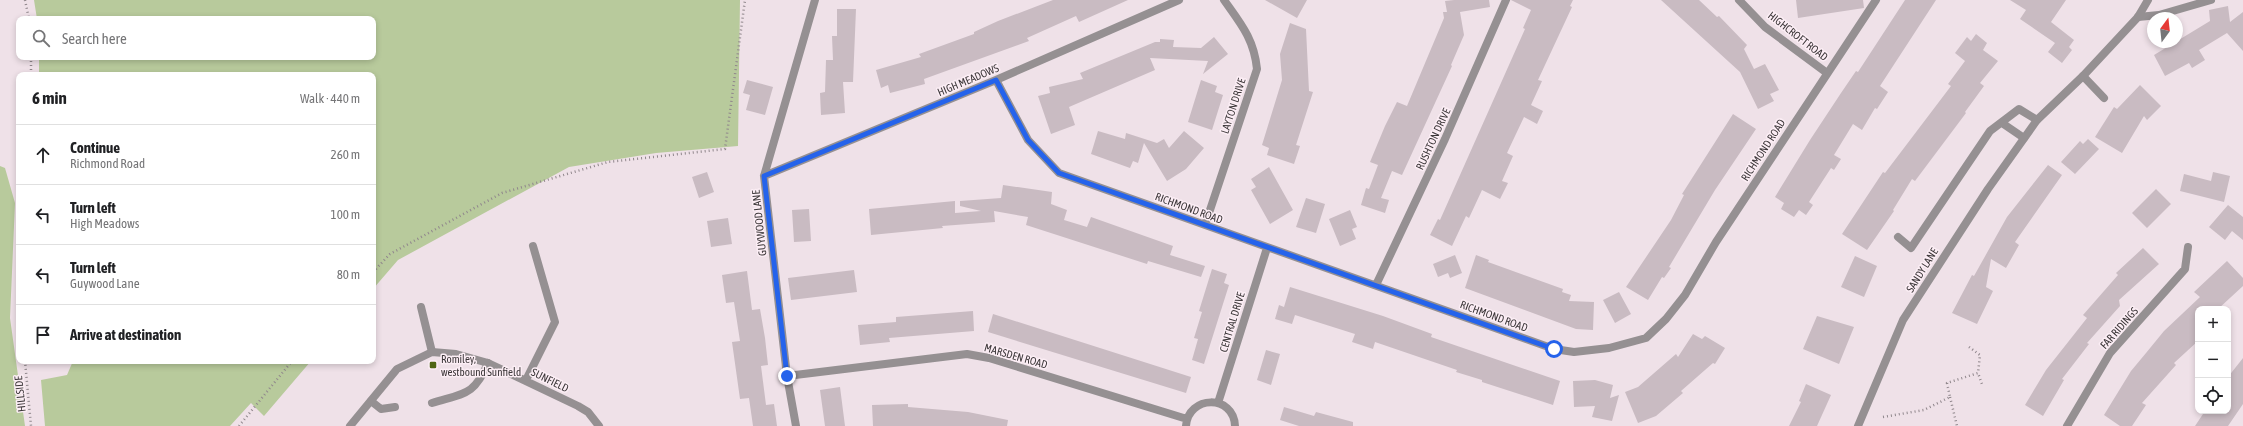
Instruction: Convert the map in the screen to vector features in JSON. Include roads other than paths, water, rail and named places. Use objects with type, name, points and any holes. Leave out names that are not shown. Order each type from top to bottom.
[{"type":"street","name":"GUYWOOD LANE","points":[[796,426],[787,376],[764,176],[815,0]]},
{"type":"street","name":"HIGH MEADOWS","points":[[764,176],[996,80],[1179,0]]},
{"type":"street","name":"LAYTON DRIVE","points":[[1205,225],[1257,70],[1255,52],[1248,33],[1224,0]]},
{"type":"street","name":"RUSHTON DRIVE","points":[[1376,285],[1446,139],[1506,0]]},
{"type":"street","name":"HIGHCROFT ROAD","points":[[1739,0],[1765,26],[1827,73]]},
{"type":"street","name":"RICHMOND ROAD","points":[[996,80],[1028,140],[1059,173],[1554,349],[1574,352],[1609,348],[1646,338],[1666,319],[1685,295],[1716,242],[1876,0]]},
{"type":"street","name":"SANDY LANE","points":[[1858,426],[1903,320],[1955,239],[2037,120],[2083,76],[2138,17],[2148,0]]},
{"type":"street","points":[[2138,17],[2159,15],[2211,0]]},
{"type":"street","points":[[2083,76],[2104,98]]},
{"type":"street","name":"SANDY LANE","points":[[1898,237],[1911,248],[1990,131],[2019,109],[2037,120]]},
{"type":"street","points":[[2002,123],[2024,138]]},
{"type":"street","points":[[526,380],[555,322],[533,246]]},
{"type":"street","name":"FAR RIDINGS","points":[[2067,426],[2110,354],[2185,269],[2188,247]]},
{"type":"street","name":"CENTRAL DRIVE","points":[[1218,402],[1267,248]]},
{"type":"street","points":[[350,426],[397,369],[432,352],[421,307]]},
{"type":"street","name":"SUNFIELD","points":[[432,352],[456,354],[488,363],[578,406],[588,412],[599,426]]},
{"type":"street","name":"MARSDEN ROAD","points":[[787,376],[967,354],[989,358],[1186,423]]},
{"type":"street","points":[[432,403],[466,393],[474,388],[481,381],[488,363]]},
{"type":"street","points":[[371,401],[381,409],[395,407]]},
{"type":"street","points":[[1186,423],[1191,410],[1199,404],[1218,402],[1232,413],[1235,426]]},
{"type":"place","name":"Romiley, westbound Sunfield","points":[[433,365]]}]
